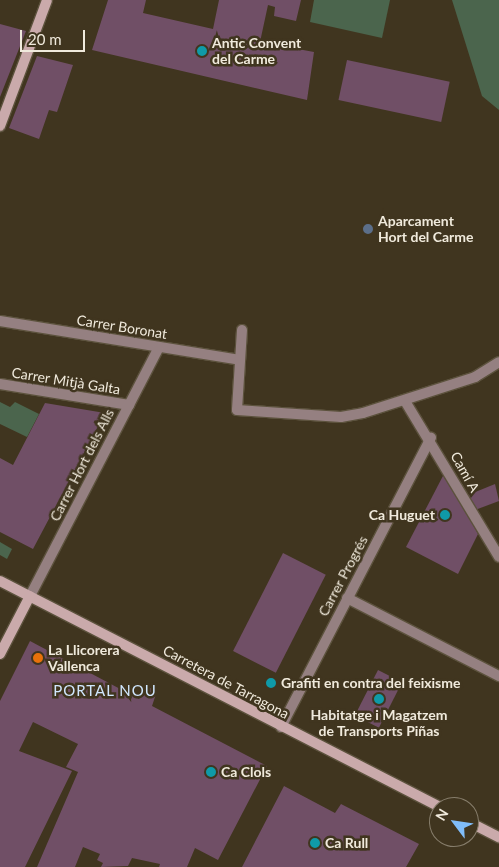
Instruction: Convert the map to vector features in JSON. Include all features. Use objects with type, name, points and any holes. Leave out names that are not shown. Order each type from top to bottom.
[{"type":"main road","points":[[0,126],[47,0]]},
{"type":"main road","name":"Carretera de Tarragona","points":[[0,581],[429,802]]},
{"type":"main road","points":[[0,654],[30,596]]},
{"type":"main road","points":[[479,827],[499,837]]},
{"type":"street","name":"Carrer Boronat","points":[[0,321],[240,360]]},
{"type":"street","points":[[242,330],[237,410],[341,417],[405,401],[475,377],[499,362]]},
{"type":"street","name":"Carrer Hort dels Alls","points":[[30,596],[159,347]]},
{"type":"street","name":"Carrer Mitjà Galta","points":[[0,384],[129,405]]},
{"type":"street","name":"Camí A","points":[[405,401],[431,438],[499,557]]},
{"type":"street","name":"Carrer Progrés","points":[[281,727],[431,438]]},
{"type":"street","points":[[347,598],[499,676]]},
{"type":"green space","points":[[314,0],[390,0],[382,38],[310,22]]},
{"type":"green space","points":[[452,0],[499,0],[499,110],[482,96]]},
{"type":"green space","points":[[0,402],[10,407],[15,402],[39,414],[27,437],[0,424]]},
{"type":"green space","points":[[0,542],[12,549],[7,559],[0,555]]},
{"type":"building","name":"Antic Convent del Carme","points":[[108,0],[146,0],[143,13],[213,29],[219,0],[301,0],[296,21],[274,16],[275,7],[268,5],[260,42],[314,52],[307,100],[92,50]]},
{"type":"building","points":[[0,24],[26,31],[0,97]]},
{"type":"building","points":[[37,56],[73,65],[57,112],[49,110],[39,139],[9,128]]},
{"type":"building","points":[[347,60],[450,82],[441,122],[338,100]]},
{"type":"building","points":[[45,403],[105,413],[33,549],[0,532],[0,458],[13,465]]},
{"type":"building","name":"Ca Huguet","points":[[445,472],[478,534],[458,574],[406,547]]},
{"type":"building","points":[[495,484],[499,501],[475,510],[468,495]]},
{"type":"building","points":[[283,553],[326,575],[276,673],[233,651]]},
{"type":"building","points":[[30,641],[139,699],[146,686],[157,691],[152,706],[267,766],[218,860],[195,848],[187,867],[159,867],[160,864],[132,858],[128,866],[101,867],[103,863],[97,860],[100,854],[83,847],[75,867],[37,867],[78,772],[66,767],[78,744],[33,722],[19,751],[72,771],[25,867],[0,867],[0,701]]},
{"type":"building","name":"Habitatge i Magatzem de Transports Piñas","points":[[378,670],[402,682],[379,728],[355,715]]},
{"type":"building","name":"Ca Rull","points":[[284,786],[335,813],[341,804],[419,844],[406,867],[242,867]]},
{"type":"place","name":"Antic Convent del Carme","points":[[202,51]]},
{"type":"place","name":"Aparcament Hort del Carme","points":[[368,229]]},
{"type":"place","name":"Ca Huguet","points":[[445,515]]},
{"type":"place","name":"La Llicorera Vallenca","points":[[38,658]]},
{"type":"place","name":"Grafiti en contra del feixisme","points":[[271,683]]},
{"type":"place","name":"Habitatge i Magatzem de Transports Piñas","points":[[379,699]]},
{"type":"place","name":"Ca Clols","points":[[211,772]]},
{"type":"place","name":"Ca Rull","points":[[315,843]]},
{"type":"district","name":"PORTAL NOU","points":[[105,691]]}]
